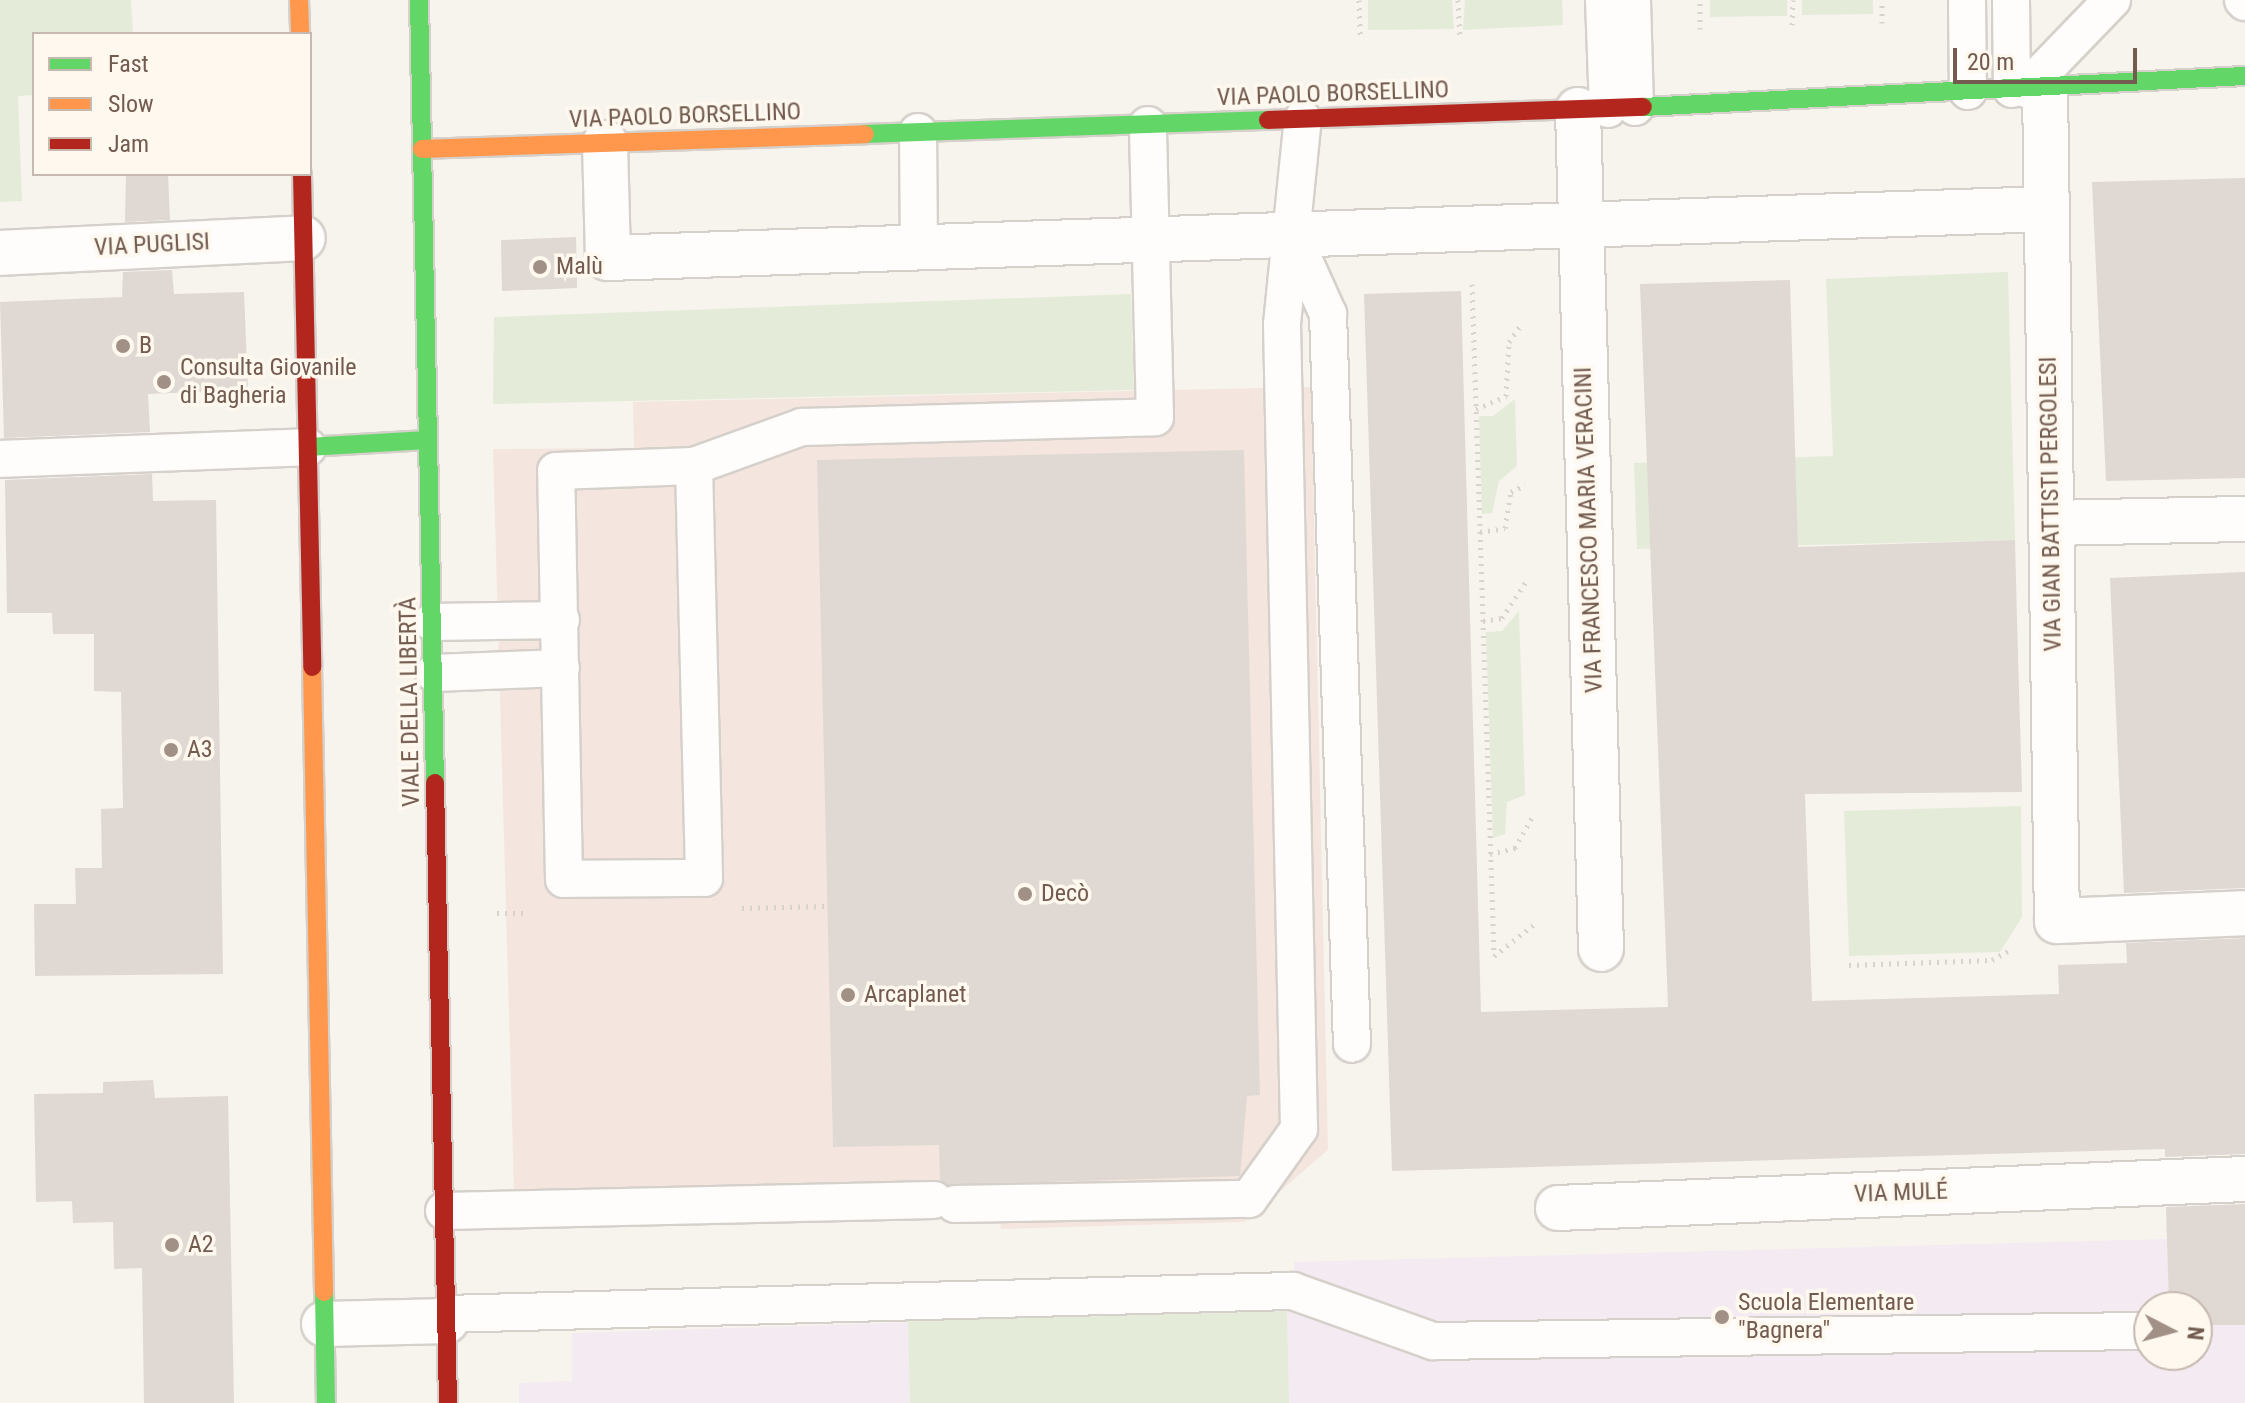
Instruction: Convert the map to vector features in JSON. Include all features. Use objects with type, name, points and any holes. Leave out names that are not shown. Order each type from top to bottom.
[{"type":"street","points":[[299,0],[300,32]]},
{"type":"street","name":"VIALE DELLA LIBERTÀ","points":[[419,0],[448,1403]]},
{"type":"street","name":"VIA PAOLO BORSELLINO","points":[[422,149],[1607,109],[2245,76]]},
{"type":"street","name":"VIA GIAN BATTISTI PERGOLESI","points":[[2028,88],[2046,209],[2057,921]]},
{"type":"street","name":"VIA FRANCESCO MARIA VERACINI","points":[[1601,949],[1580,222],[1607,109]]},
{"type":"street","points":[[605,143],[608,258],[919,249],[1580,222],[2046,209]]},
{"type":"street","points":[[302,176],[326,1403]]},
{"type":"street","name":"VIA PUGLISI","points":[[0,253],[303,238]]},
{"type":"street","points":[[308,447],[427,440]]},
{"type":"street","points":[[2051,523],[2245,519]]},
{"type":"street","points":[[2057,921],[2245,913]]},
{"type":"street","name":"VIA MULÉ","points":[[1558,1208],[2245,1179]]},
{"type":"street","points":[[324,1324],[446,1318]]},
{"type":"lane","points":[[1604,0],[1607,109]]},
{"type":"lane","points":[[1607,109],[1632,0]]},
{"type":"lane","points":[[1967,0],[1968,91]]},
{"type":"lane","points":[[2011,0],[2028,88]]},
{"type":"lane","points":[[2028,88],[2112,0]]},
{"type":"lane","points":[[444,1211],[1249,1199],[1299,1129],[1282,324],[1303,119]]},
{"type":"lane","points":[[694,466],[704,878],[564,879],[556,471],[694,466],[802,427],[1155,417],[1148,125]]},
{"type":"lane","points":[[918,132],[919,249]]},
{"type":"lane","points":[[1292,233],[1328,314],[1352,1044]]},
{"type":"lane","points":[[0,459],[308,447]]},
{"type":"lane","points":[[432,622],[561,620]]},
{"type":"lane","points":[[434,673],[561,668]]},
{"type":"lane","points":[[446,1318],[1293,1291],[1433,1341],[2133,1331]]},
{"type":"path","points":[[1359,0],[1360,38]]},
{"type":"path","points":[[1458,0],[1460,36]]},
{"type":"path","points":[[1700,0],[1700,29]]},
{"type":"path","points":[[1792,25],[1793,0]]},
{"type":"path","points":[[1882,0],[1882,23]]},
{"type":"path","points":[[1472,283],[1494,956],[1537,922]]},
{"type":"path","points":[[1476,409],[1506,396],[1509,342],[1520,326]]},
{"type":"path","points":[[1480,532],[1505,528],[1511,492],[1525,485]]},
{"type":"path","points":[[1483,621],[1502,618],[1527,580]]},
{"type":"path","points":[[1490,854],[1515,848],[1534,814]]},
{"type":"path","points":[[1849,965],[2005,959],[2027,921],[2057,921]]},
{"type":"shaded area","points":[[1311,387],[1328,1150],[1244,1222],[1001,1229],[1000,1217],[515,1227],[493,449],[634,448],[633,402]]},
{"type":"shaded area","name":"Scuola Elementare \"Bagnera\"","points":[[2167,1239],[2169,1291],[2133,1291],[2133,1371],[2213,1371],[2213,1325],[2245,1325],[2245,1403],[519,1403],[519,1383],[572,1381],[572,1333],[1295,1310],[1294,1262]]},
{"type":"green space","points":[[0,0],[131,0],[133,32],[32,32],[32,95],[18,96],[22,201],[0,202]]},
{"type":"green space","points":[[1368,0],[1452,0],[1454,29],[1368,30]]},
{"type":"green space","points":[[1465,0],[1562,0],[1563,25],[1463,30]]},
{"type":"green space","points":[[1710,0],[1787,0],[1787,16],[1710,17]]},
{"type":"green space","points":[[1802,0],[1873,0],[1873,14],[1802,15]]},
{"type":"green space","points":[[2008,272],[2015,540],[1637,549],[1634,463],[1833,456],[1826,279]]},
{"type":"green space","points":[[1131,294],[1134,390],[493,404],[494,317]]},
{"type":"green space","points":[[1515,399],[1517,466],[1499,481],[1492,513],[1482,514],[1479,416],[1493,416]]},
{"type":"green space","points":[[1519,611],[1525,795],[1507,802],[1505,834],[1493,838],[1486,632],[1502,631]]},
{"type":"green space","points":[[2021,806],[2022,917],[2000,952],[1849,956],[1844,811]]},
{"type":"green space","points":[[1287,1311],[1289,1403],[910,1403],[908,1321]]},
{"type":"building","points":[[126,176],[168,176],[170,220],[125,222]]},
{"type":"building","points":[[2245,178],[2245,478],[2106,481],[2092,182]]},
{"type":"building","points":[[576,237],[577,288],[502,291],[501,240]]},
{"type":"building","name":"B","points":[[172,270],[174,294],[244,292],[248,390],[148,394],[150,432],[4,438],[0,302],[122,297],[123,272]]},
{"type":"building","points":[[1790,280],[1798,547],[2015,540],[2022,792],[1805,794],[1812,1001],[2059,994],[2058,965],[2127,963],[2126,943],[2245,938],[2245,1154],[2165,1157],[2165,1149],[1392,1171],[1364,294],[1461,291],[1481,1012],[1668,1007],[1640,284]]},
{"type":"building","points":[[1244,450],[1260,1095],[1247,1096],[1240,1176],[948,1185],[940,1181],[939,1145],[833,1147],[817,460]]},
{"type":"building","name":"A3","points":[[152,474],[153,501],[216,500],[223,974],[35,976],[34,904],[76,904],[75,868],[102,868],[101,809],[123,808],[121,692],[94,691],[94,634],[53,634],[52,613],[7,613],[5,480]]},
{"type":"building","points":[[2245,572],[2245,888],[2124,893],[2110,578]]},
{"type":"building","name":"A2","points":[[153,1080],[155,1098],[228,1096],[234,1403],[144,1403],[142,1268],[114,1269],[113,1222],[73,1223],[72,1201],[36,1202],[34,1094],[103,1093],[103,1082]]},
{"type":"building","points":[[2245,1204],[2245,1325],[2213,1325],[2213,1291],[2169,1291],[2166,1207]]},
{"type":"traffic: fast","points":[[419,0],[435,783]]},
{"type":"traffic: fast","points":[[1643,107],[2245,76]]},
{"type":"traffic: fast","points":[[865,134],[1268,120]]},
{"type":"traffic: fast","points":[[308,447],[427,440]]},
{"type":"traffic: fast","points":[[324,1292],[326,1403]]},
{"type":"traffic: slow","points":[[299,0],[300,32]]},
{"type":"traffic: slow","points":[[422,149],[865,134]]},
{"type":"traffic: slow","points":[[312,667],[324,1292]]},
{"type":"traffic: jam","points":[[1268,120],[1643,107]]},
{"type":"traffic: jam","points":[[302,176],[312,667]]},
{"type":"traffic: jam","points":[[435,783],[448,1403]]},
{"type":"place","name":"Malù","points":[[540,267]]},
{"type":"place","name":"B","points":[[123,346]]},
{"type":"place","name":"Consulta Giovanile di Bagheria","points":[[164,382]]},
{"type":"place","name":"A3","points":[[171,750]]},
{"type":"place","name":"Decò","points":[[1025,894]]},
{"type":"place","name":"Arcaplanet","points":[[848,995]]},
{"type":"place","name":"A2","points":[[172,1245]]},
{"type":"place","name":"Scuola Elementare \"Bagnera\"","points":[[1722,1317]]}]
